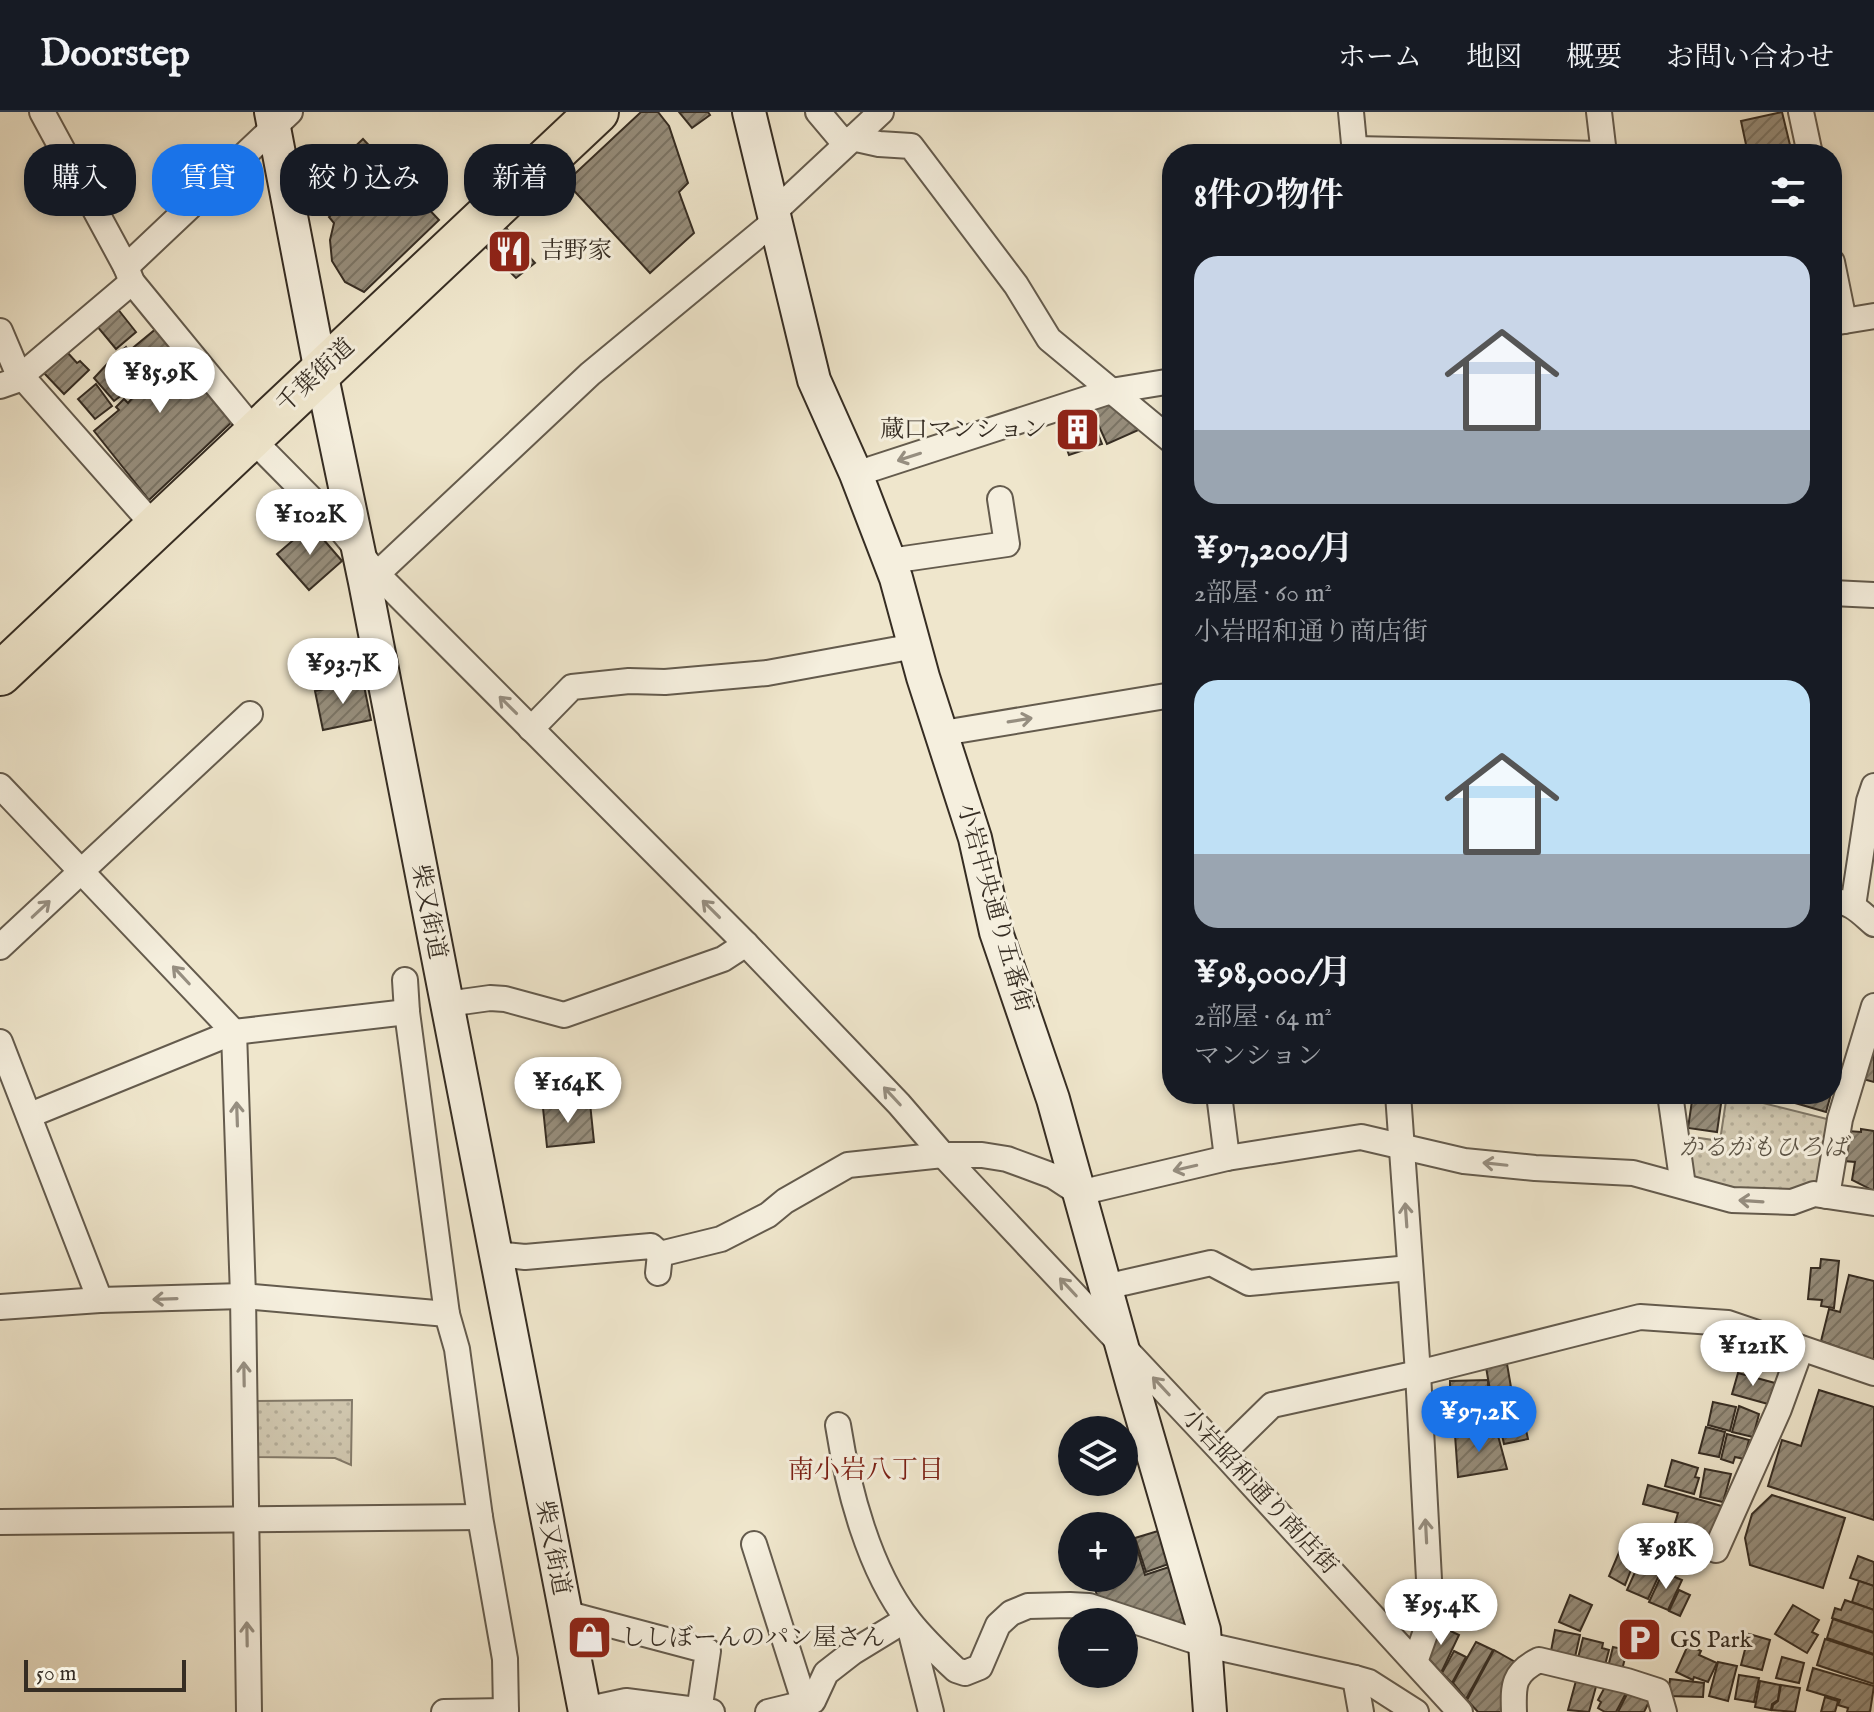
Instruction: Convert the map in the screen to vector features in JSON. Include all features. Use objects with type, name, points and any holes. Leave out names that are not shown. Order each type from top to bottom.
[{"type":"highway","name":"千葉街道","points":[[0,674],[597,112]]},
{"type":"street","name":"小岩昭和通り商店街","points":[[42,112],[129,274],[253,436],[338,526],[367,562],[746,944],[899,1104],[1460,1712]]},
{"type":"street","name":"小岩中央通り五番街","points":[[749,112],[814,380],[890,561],[975,838],[996,932],[1053,1099],[1207,1645],[1210,1712]]},
{"type":"street","points":[[818,112],[848,141],[911,146],[1016,285],[1049,339],[1162,433]]},
{"type":"street","points":[[367,562],[775,217],[848,141],[881,112]]},
{"type":"street","points":[[1351,112],[1353,144]]},
{"type":"street","points":[[1599,112],[1603,144]]},
{"type":"street","points":[[1801,112],[1808,144]]},
{"type":"street","points":[[15,380],[129,274],[278,117]]},
{"type":"street","name":"柴又街道","points":[[278,117],[321,372],[367,562],[447,1004],[584,1711]]},
{"type":"street","points":[[1842,321],[1874,316]]},
{"type":"street","points":[[0,331],[15,380],[156,528]]},
{"type":"street","points":[[856,474],[1111,391],[1162,383]]},
{"type":"street","points":[[890,561],[1007,544],[1000,499]]},
{"type":"street","points":[[1842,593],[1874,595]]},
{"type":"street","points":[[531,729],[572,687],[767,673],[915,646]]},
{"type":"street","points":[[943,733],[1162,697]]},
{"type":"street","points":[[0,947],[250,714]]},
{"type":"street","points":[[0,786],[234,1032],[243,1296],[249,1712]]},
{"type":"street","points":[[1874,786],[1842,904],[1874,924]]},
{"type":"street","points":[[447,1004],[505,999],[564,1015],[723,959],[746,944]]},
{"type":"street","points":[[405,980],[447,1314],[457,1349],[480,1517],[505,1659],[506,1712],[444,1712]]},
{"type":"street","points":[[1827,1196],[1840,1119],[1874,1006]]},
{"type":"street","points":[[30,1115],[234,1032],[407,1012]]},
{"type":"street","points":[[0,1042],[100,1300]]},
{"type":"street","points":[[1220,1104],[1227,1158]]},
{"type":"street","points":[[1399,1104],[1418,1373],[1431,1617],[1415,1662]]},
{"type":"street","points":[[1671,1104],[1683,1186]]},
{"type":"street","points":[[495,1254],[525,1257],[651,1246],[659,1263],[675,1248],[721,1239],[768,1215],[785,1201],[848,1165],[943,1155],[982,1155],[1007,1159],[1053,1176],[1079,1193],[1227,1158],[1361,1137],[1464,1161],[1633,1173],[1732,1200],[1792,1202],[1814,1194],[1874,1203]]},
{"type":"street","points":[[1105,1287],[1211,1263],[1249,1283],[1410,1268]]},
{"type":"street","points":[[0,1307],[100,1300],[243,1296],[447,1314]]},
{"type":"street","points":[[1223,1453],[1272,1405],[1418,1373],[1640,1317],[1728,1323],[1874,1373]]},
{"type":"street","points":[[1716,1550],[1779,1409],[1799,1354],[1798,1347]]},
{"type":"street","points":[[838,1425],[846,1476],[879,1572],[907,1619],[956,1670],[965,1673],[980,1667],[998,1625],[1011,1613],[1028,1606],[1089,1606],[1207,1645],[1369,1682],[1416,1712]]},
{"type":"street","points":[[0,1522],[480,1517]]},
{"type":"street","points":[[754,1544],[805,1704]]},
{"type":"street","points":[[565,1613],[708,1651],[699,1712]]},
{"type":"street","points":[[768,1712],[813,1701],[826,1673],[853,1652],[907,1619]]},
{"type":"street","points":[[907,1619],[931,1712]]},
{"type":"street","points":[[1514,1712],[1513,1689],[1517,1679],[1522,1669],[1539,1660],[1658,1691],[1664,1712]]},
{"type":"street","points":[[1355,1678],[1361,1712]]},
{"type":"street","points":[[584,1711],[626,1701],[712,1712]]},
{"type":"green space","name":"かるがもひろば","points":[[1726,1104],[1767,1104],[1831,1120],[1818,1180],[1790,1191],[1756,1191],[1690,1176],[1686,1136],[1720,1141]]},
{"type":"green space","points":[[352,1400],[351,1465],[335,1458],[257,1457],[257,1401]]},
{"type":"building","points":[[641,112],[658,112],[669,126],[688,183],[679,192],[694,233],[650,273],[576,193],[576,173]]},
{"type":"building","points":[[679,112],[708,112],[710,115],[692,128]]},
{"type":"building","points":[[1782,112],[1790,144],[1746,144],[1741,121]]},
{"type":"building","points":[[435,216],[439,220],[364,292],[345,282],[332,261],[330,240],[334,223],[329,217]]},
{"type":"building","points":[[507,229],[535,263],[516,278],[486,247]]},
{"type":"building","points":[[117,308],[136,332],[116,349],[96,325]]},
{"type":"building","points":[[157,328],[233,421],[149,500],[94,431],[119,410],[116,407],[124,399],[128,403],[135,395],[133,391],[136,389],[113,364],[122,356],[119,353],[126,347],[129,351]]},
{"type":"building","points":[[67,352],[89,370],[64,394],[44,373]]},
{"type":"building","points":[[108,363],[130,389],[114,401],[94,378]]},
{"type":"building","points":[[96,384],[112,406],[95,419],[78,399]]},
{"type":"building","points":[[1111,396],[1143,428],[1107,444],[1089,404]]},
{"type":"building","name":"蔵口マンション","points":[[1087,406],[1102,444],[1069,455],[1055,415]]},
{"type":"building","points":[[311,525],[342,561],[309,590],[277,554]]},
{"type":"building","points":[[363,681],[371,720],[323,730],[315,691]]},
{"type":"building","points":[[1874,1042],[1874,1082],[1863,1079]]},
{"type":"building","points":[[590,1103],[594,1142],[547,1147],[543,1108]]},
{"type":"building","points":[[1692,1104],[1721,1104],[1717,1132],[1688,1128]]},
{"type":"building","points":[[1798,1104],[1828,1104],[1826,1112]]},
{"type":"building","points":[[1861,1129],[1874,1131],[1874,1191],[1852,1180],[1855,1162],[1844,1161],[1848,1131],[1861,1132]]},
{"type":"building","points":[[1821,1259],[1839,1261],[1834,1308],[1821,1306],[1822,1300],[1808,1299],[1811,1268],[1820,1268]]},
{"type":"building","points":[[1849,1275],[1874,1281],[1874,1360],[1821,1341],[1829,1309],[1840,1312]]},
{"type":"building","points":[[1507,1364],[1512,1393],[1491,1396],[1486,1367]]},
{"type":"building","points":[[1738,1373],[1775,1383],[1768,1404],[1732,1394]]},
{"type":"building","points":[[1488,1380],[1489,1428],[1451,1429],[1451,1416],[1445,1416],[1444,1401],[1450,1401],[1450,1381]]},
{"type":"building","points":[[1819,1390],[1874,1407],[1874,1520],[1768,1486],[1782,1440],[1801,1446]]},
{"type":"building","points":[[1514,1393],[1519,1414],[1498,1420],[1492,1399]]},
{"type":"building","points":[[1713,1402],[1736,1407],[1730,1431],[1708,1425]]},
{"type":"building","points":[[1739,1406],[1759,1414],[1753,1437],[1732,1432]]},
{"type":"building","points":[[1524,1421],[1528,1439],[1504,1444],[1500,1426]]},
{"type":"building","points":[[1706,1427],[1725,1432],[1719,1457],[1699,1453]]},
{"type":"building","points":[[1497,1432],[1507,1469],[1458,1477],[1455,1435]]},
{"type":"building","points":[[1727,1434],[1749,1440],[1744,1459],[1735,1457],[1733,1463],[1721,1459]]},
{"type":"building","points":[[1672,1460],[1698,1468],[1695,1477],[1699,1478],[1694,1494],[1665,1486]]},
{"type":"building","points":[[1705,1469],[1731,1474],[1723,1502],[1700,1497]]},
{"type":"building","points":[[1648,1485],[1725,1507],[1711,1540],[1675,1523],[1678,1513],[1643,1504]]},
{"type":"building","points":[[1772,1495],[1845,1518],[1823,1588],[1750,1565],[1745,1538],[1752,1514]]},
{"type":"building","points":[[1158,1531],[1169,1564],[1146,1572],[1138,1537]]},
{"type":"building","points":[[1620,1550],[1636,1557],[1625,1585],[1609,1576]]},
{"type":"building","points":[[1138,1552],[1145,1575],[1169,1567],[1188,1626],[1138,1611],[1138,1608],[1098,1599],[1096,1592],[1138,1592]]},
{"type":"building","points":[[1858,1556],[1874,1562],[1874,1586],[1850,1578]]},
{"type":"building","points":[[1640,1561],[1661,1571],[1648,1599],[1627,1590]]},
{"type":"building","points":[[1663,1572],[1682,1580],[1668,1610],[1649,1602]]},
{"type":"building","points":[[1859,1581],[1874,1586],[1874,1610],[1852,1602]]},
{"type":"building","points":[[1679,1590],[1690,1595],[1680,1616],[1669,1611]]},
{"type":"building","points":[[1570,1595],[1592,1605],[1580,1631],[1559,1622]]},
{"type":"building","points":[[1845,1600],[1874,1610],[1874,1632],[1832,1618],[1835,1608],[1841,1610]]},
{"type":"building","points":[[1793,1605],[1819,1620],[1812,1632],[1818,1635],[1807,1653],[1775,1634]]},
{"type":"building","points":[[1833,1619],[1874,1633],[1874,1654],[1827,1638]]},
{"type":"building","points":[[1438,1625],[1459,1635],[1441,1673],[1424,1653]]},
{"type":"building","points":[[1555,1630],[1580,1635],[1575,1657],[1551,1651]]},
{"type":"building","points":[[1749,1634],[1770,1640],[1762,1670],[1741,1665]]},
{"type":"building","points":[[1583,1638],[1603,1643],[1602,1648],[1609,1650],[1605,1665],[1578,1658]]},
{"type":"building","points":[[1825,1639],[1874,1655],[1874,1684],[1817,1665]]},
{"type":"building","points":[[1476,1642],[1493,1650],[1466,1699],[1453,1683]]},
{"type":"building","points":[[1688,1645],[1701,1651],[1699,1655],[1717,1663],[1708,1682],[1694,1677],[1693,1680],[1676,1672]]},
{"type":"building","points":[[1613,1647],[1627,1650],[1622,1670],[1608,1667]]},
{"type":"building","points":[[1494,1650],[1517,1663],[1505,1712],[1478,1712],[1467,1700]]},
{"type":"building","points":[[1454,1651],[1466,1657],[1452,1683],[1442,1673]]},
{"type":"building","points":[[1782,1657],[1804,1663],[1799,1683],[1776,1678]]},
{"type":"building","points":[[1718,1662],[1737,1666],[1728,1701],[1709,1696]]},
{"type":"building","points":[[1813,1668],[1874,1686],[1870,1712],[1847,1712],[1848,1708],[1838,1705],[1840,1700],[1807,1690]]},
{"type":"building","points":[[1739,1675],[1759,1678],[1754,1702],[1735,1699]]},
{"type":"building","points":[[1577,1677],[1597,1683],[1589,1712],[1568,1710]]},
{"type":"building","points":[[1670,1679],[1704,1683],[1703,1697],[1668,1696]]},
{"type":"building","points":[[1760,1681],[1780,1685],[1778,1700],[1772,1704],[1771,1710],[1755,1707]]},
{"type":"building","points":[[1607,1683],[1626,1693],[1616,1712],[1598,1708],[1601,1702],[1598,1700]]},
{"type":"building","points":[[1781,1685],[1800,1688],[1795,1712],[1772,1710],[1778,1701]]},
{"type":"building","points":[[1630,1688],[1651,1698],[1644,1712],[1618,1712]]},
{"type":"building","points":[[1825,1697],[1838,1701],[1835,1712],[1821,1712]]},
{"type":"place","name":"吉野家","points":[[509,251]]},
{"type":"place","name":"蔵口マンション","points":[[1078,430]]},
{"type":"place","name":"ししぼーんのパン屋さん","points":[[590,1638]]},
{"type":"place","name":"GS Park","points":[[1639,1640]]},
{"type":"district","name":"南小岩八丁目","points":[[866,1470]]}]
